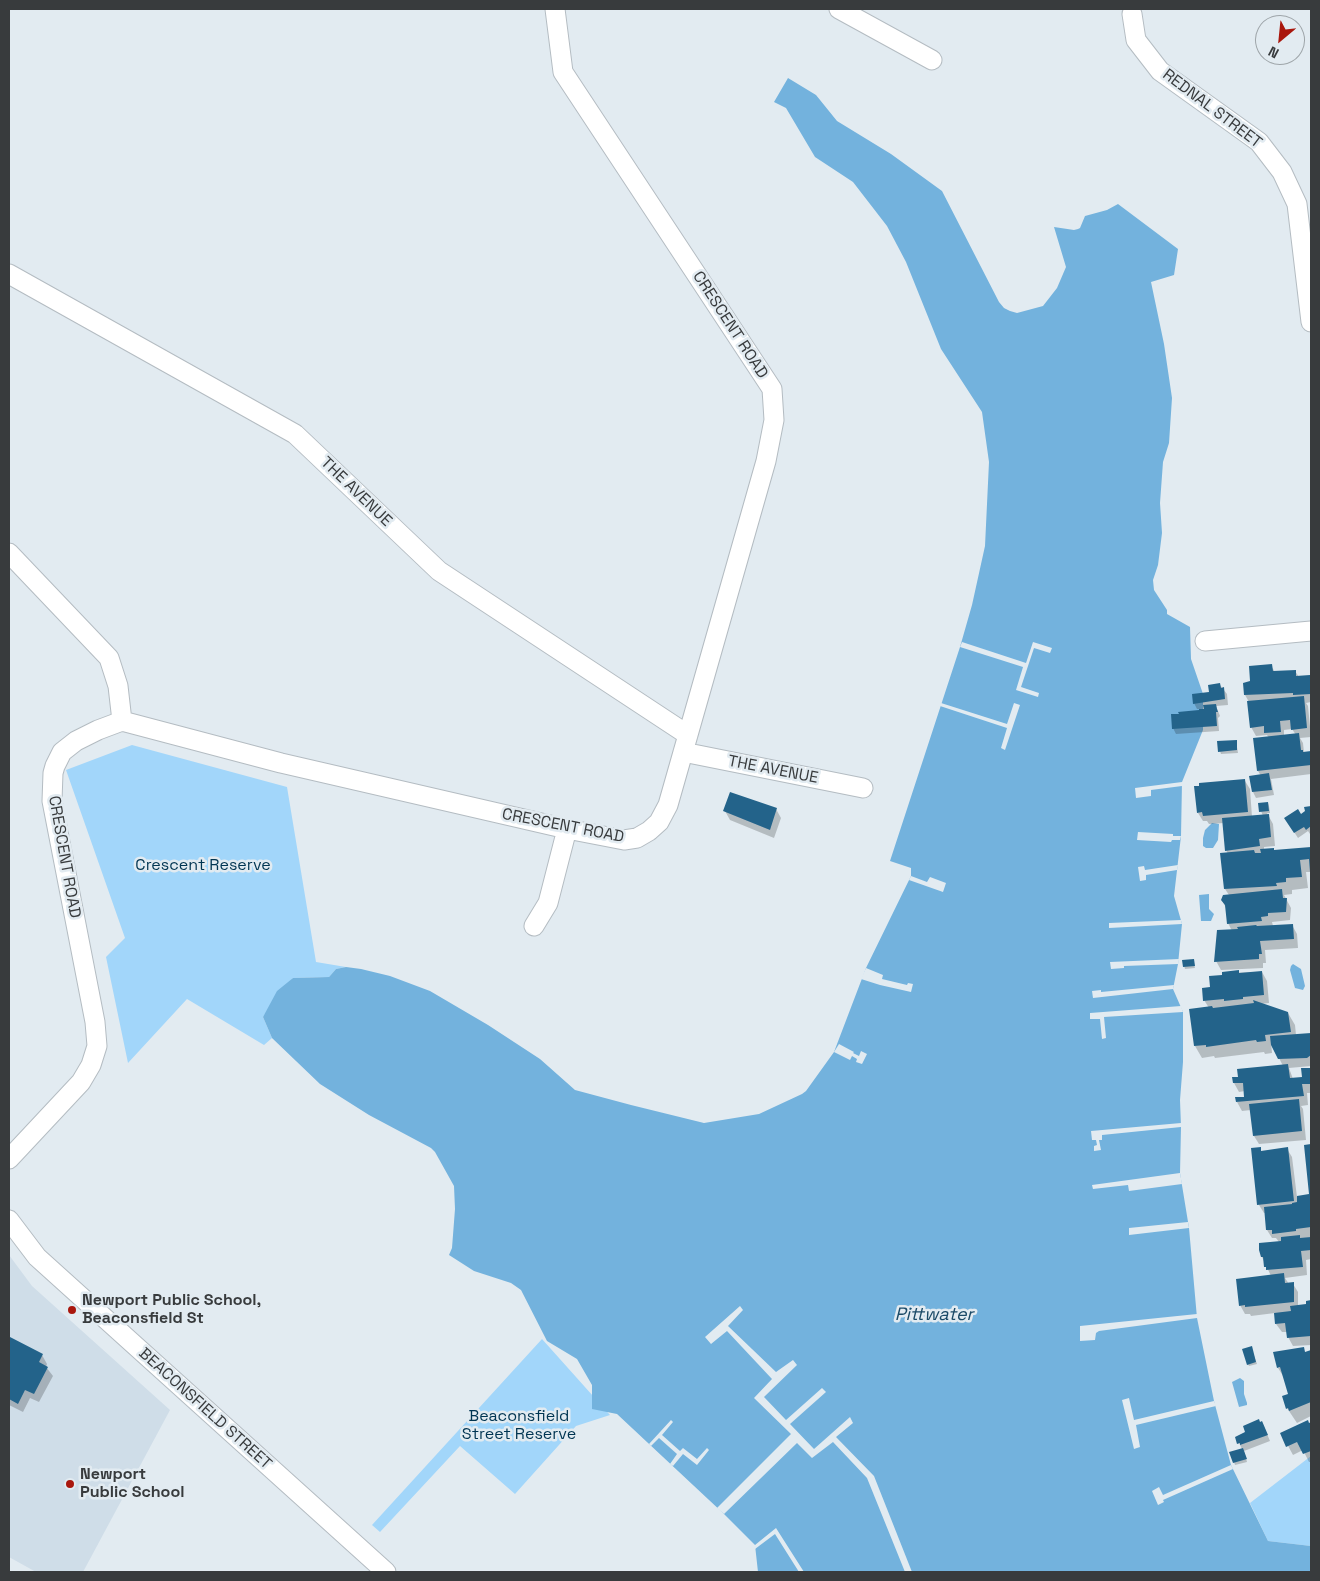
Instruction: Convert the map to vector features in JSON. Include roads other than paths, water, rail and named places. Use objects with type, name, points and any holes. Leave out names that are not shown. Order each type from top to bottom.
[{"type":"street","name":"CRESCENT ROAD","points":[[9,1159],[81,1082],[91,1065],[97,1046],[95,1022],[52,801],[53,773],[62,752],[76,741],[122,721],[280,763],[567,829],[624,840],[638,838],[650,831],[659,822],[668,805],[766,461],[774,420],[772,389],[562,72],[556,9]]},
{"type":"street","points":[[839,9],[932,60]]},
{"type":"street","name":"REDNAL STREET","points":[[1132,14],[1136,40],[1160,71],[1259,142],[1282,172],[1297,204],[1311,322]]},
{"type":"street","name":"THE AVENUE","points":[[9,274],[295,434],[439,571],[685,744],[863,788]]},
{"type":"street","points":[[9,553],[109,658],[118,686],[122,721]]},
{"type":"street","points":[[1206,641],[1311,631]]},
{"type":"street","points":[[534,926],[548,903],[567,829]]},
{"type":"street","name":"BEACONSFIELD STREET","points":[[9,1220],[36,1257],[386,1572]]},
{"type":"water","name":"Pittwater","points":[[788,78],[816,95],[837,121],[891,154],[942,191],[999,302],[1010,311],[1017,313],[1043,306],[1057,288],[1066,267],[1054,227],[1078,229],[1085,216],[1107,210],[1118,204],[1178,249],[1174,275],[1151,282],[1164,344],[1172,398],[1169,443],[1163,462],[1160,503],[1162,533],[1158,565],[1153,580],[1154,590],[1167,610],[1167,614],[1190,627],[1191,659],[1203,694],[1203,730],[1182,782],[1181,836],[1174,896],[1182,924],[1178,964],[1173,989],[1183,1012],[1180,1173],[1189,1228],[1197,1318],[1214,1401],[1231,1465],[1268,1541],[1311,1546],[1311,1572],[758,1572],[755,1545],[724,1514],[617,1414],[592,1409],[592,1385],[577,1359],[547,1341],[521,1290],[511,1283],[474,1271],[449,1255],[452,1248],[455,1209],[454,1186],[435,1152],[431,1148],[369,1115],[320,1084],[272,1038],[263,1017],[277,991],[293,978],[329,977],[336,969],[346,967],[361,969],[390,976],[430,991],[488,1025],[540,1059],[575,1090],[704,1123],[759,1114],[802,1094],[834,1052],[866,968],[911,876],[911,868],[890,861],[972,605],[985,546],[989,462],[982,412],[941,349],[906,262],[887,226],[853,182],[815,157],[786,108],[774,102]]},
{"type":"water","points":[[1212,823],[1219,824],[1218,840],[1213,848],[1206,848],[1203,846],[1203,838],[1205,830]]},
{"type":"water","points":[[1209,894],[1209,909],[1214,914],[1211,921],[1201,921],[1199,895]]},
{"type":"water","points":[[1293,964],[1301,969],[1305,986],[1303,990],[1295,988],[1290,970]]},
{"type":"water","points":[[1240,1378],[1244,1381],[1244,1394],[1247,1405],[1239,1407],[1232,1382]]},
{"type":"place","name":"Newport Public School, Beaconsfield St","points":[[72,1310]]},
{"type":"place","name":"Newport Public School","points":[[70,1484]]},
{"type":"park label","name":"Crescent Reserve","points":[[203,866]]},
{"type":"park label","name":"Beaconsfield Street Reserve","points":[[519,1426]]}]
